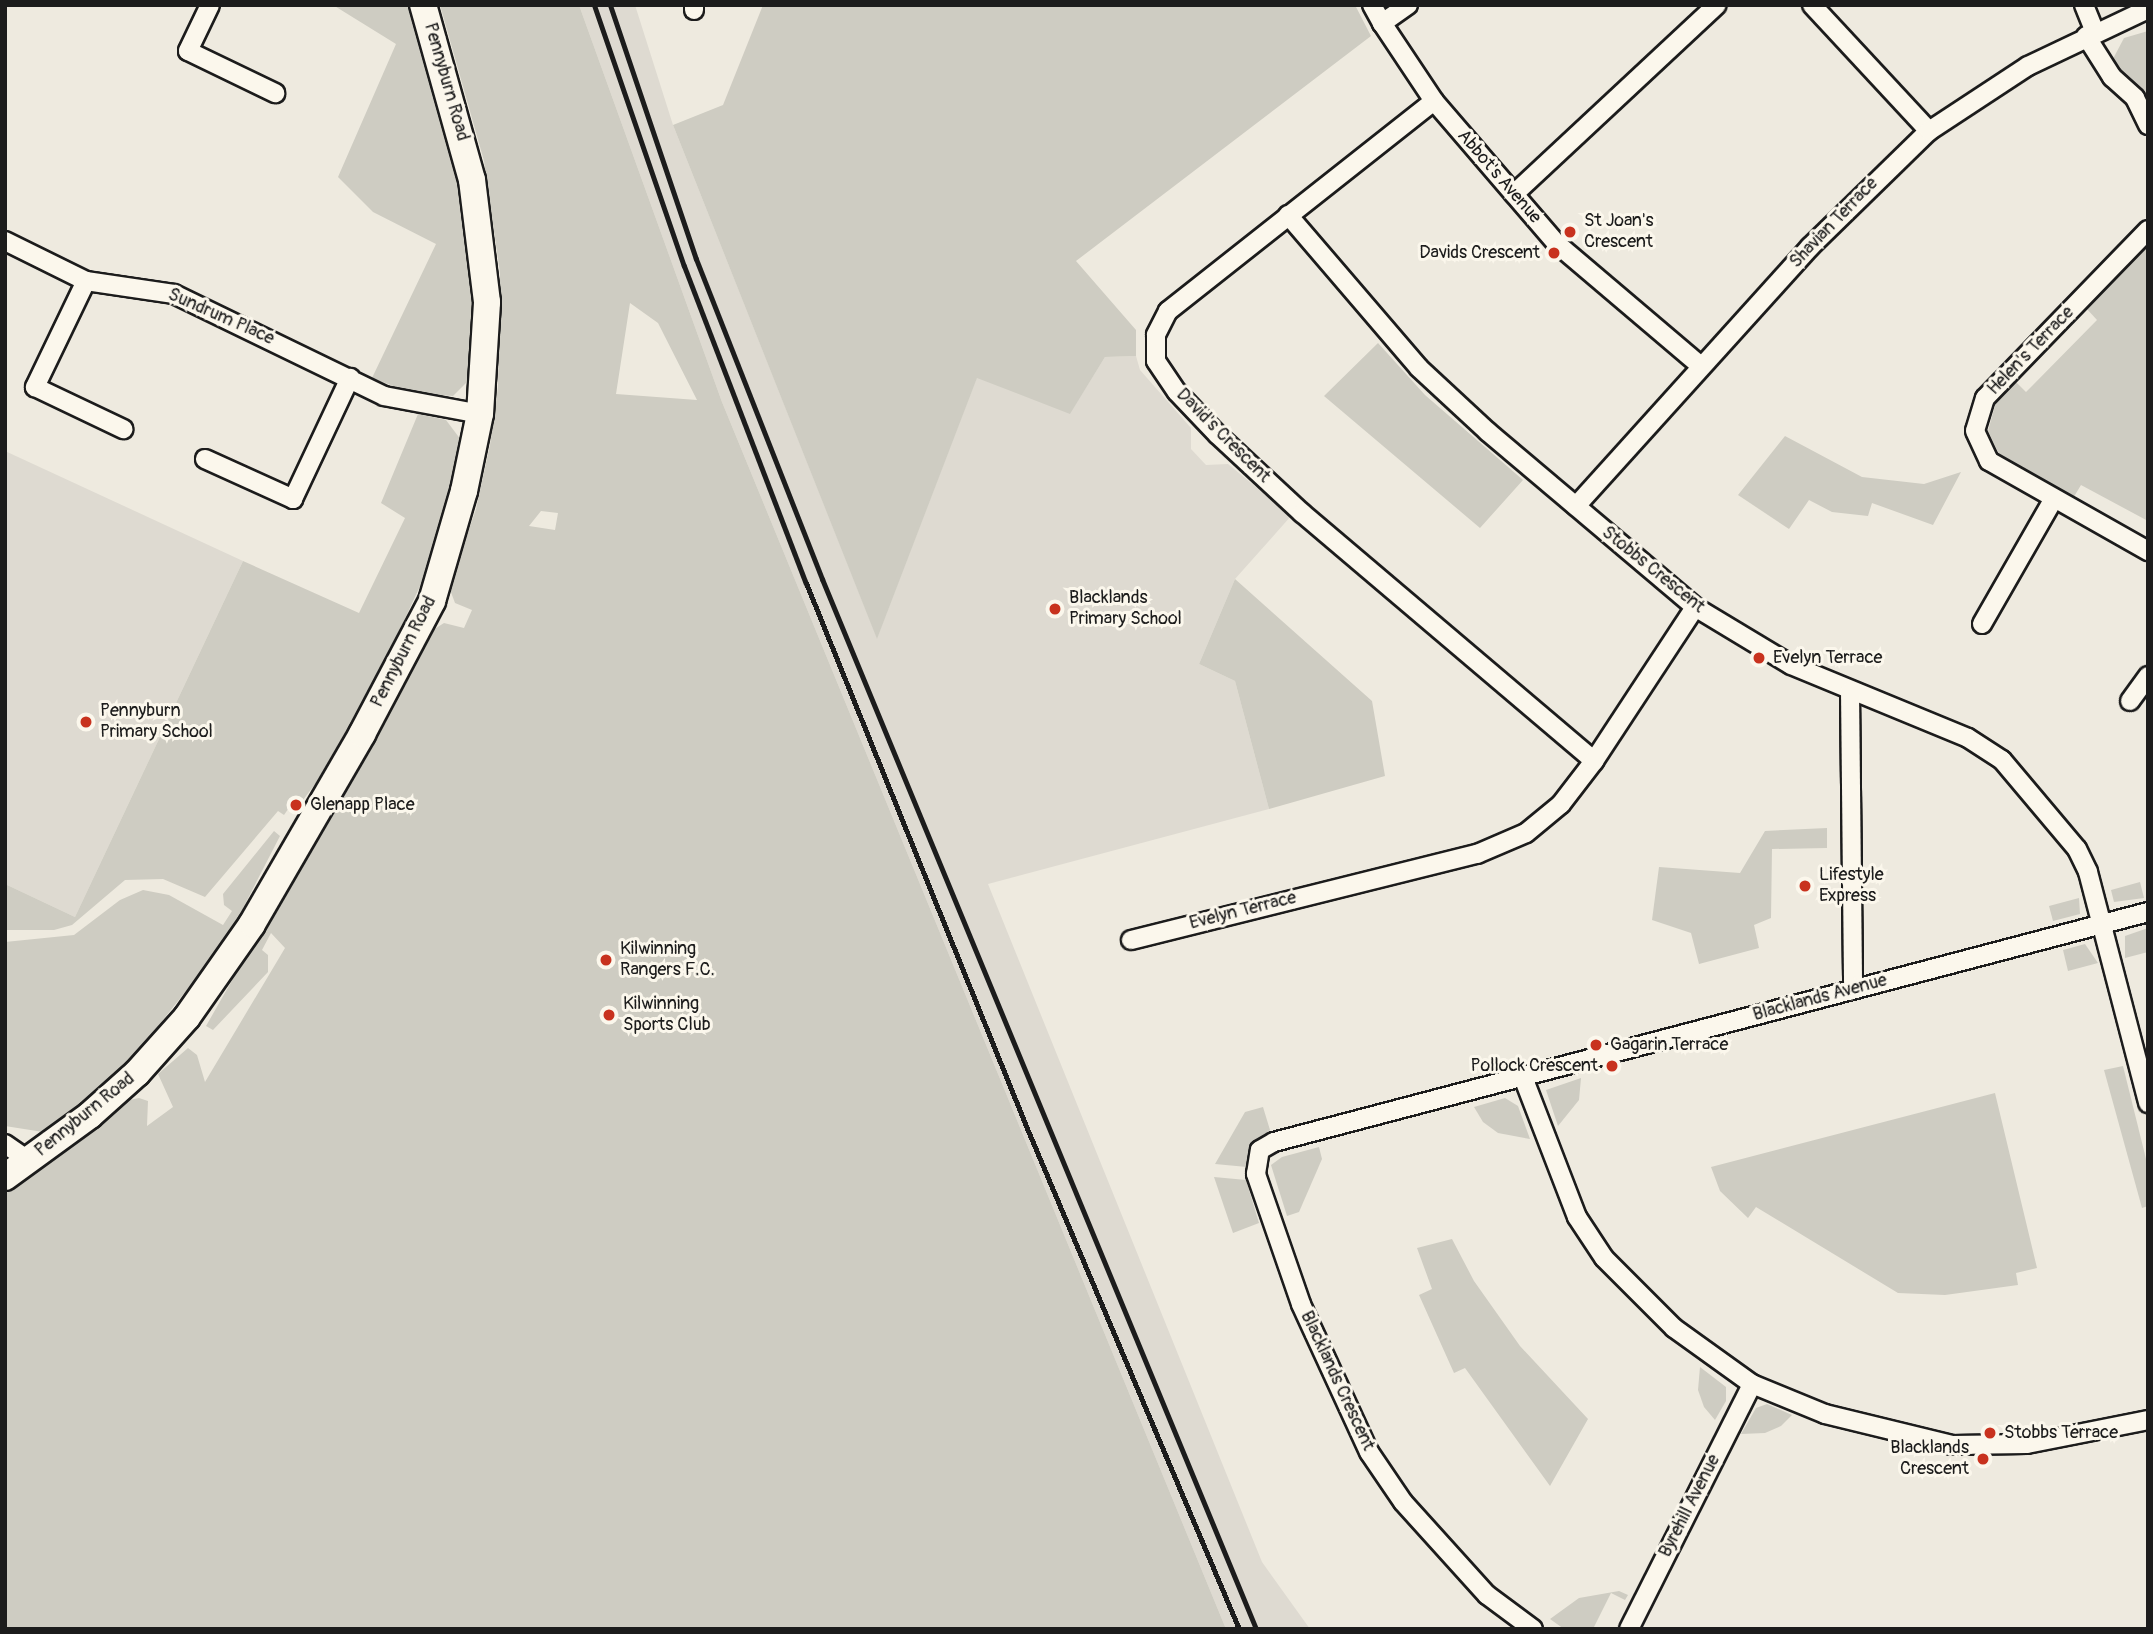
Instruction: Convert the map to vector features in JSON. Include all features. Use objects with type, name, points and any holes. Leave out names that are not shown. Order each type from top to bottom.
[{"type":"street","points":[[210,5],[188,51],[275,93]]},
{"type":"street","name":"Pennyburn Road","points":[[5,1177],[29,1161],[138,1073],[187,1017],[252,924],[362,734],[432,601],[464,491],[480,414],[487,302],[482,233],[460,126],[423,5]]},
{"type":"street","name":"Abbot's Avenue","points":[[1372,5],[1434,101],[1557,244],[1701,366]]},
{"type":"street","points":[[1382,23],[1408,5]]},
{"type":"street","points":[[1514,194],[1717,5]]},
{"type":"street","points":[[1812,5],[1928,131]]},
{"type":"street","points":[[2084,5],[2090,34],[2112,77],[2135,98],[2148,125]]},
{"type":"street","name":"Shavian Terrace","points":[[1576,506],[1868,185],[1928,131],[2028,66],[2090,34],[2148,9]]},
{"type":"street","name":"David's Crescent","points":[[1434,101],[1168,311],[1156,338],[1161,372],[1217,435],[1320,529],[1594,761]]},
{"type":"street","name":"Stobbs Crescent","points":[[1288,215],[1419,368],[1695,607],[1791,665],[1968,738],[2002,760],[2077,849],[2088,872],[2102,924]]},
{"type":"street","name":"Helen's Terrace","points":[[2148,230],[1980,407],[1975,431],[1989,461],[2053,500],[2148,551]]},
{"type":"street","name":"Sundrum Place","points":[[5,241],[86,281],[174,294],[409,404],[480,414]]},
{"type":"street","points":[[86,281],[36,387],[123,429]]},
{"type":"street","points":[[205,459],[293,499],[350,378]]},
{"type":"street","points":[[1982,624],[2053,500]]},
{"type":"street","name":"Evelyn Terrace","points":[[1131,940],[1477,854],[1526,833],[1544,820],[1594,761],[1695,607]]},
{"type":"street","points":[[2130,701],[2148,676]]},
{"type":"street","points":[[1850,691],[1853,989]]},
{"type":"street","name":"Blacklands Avenue","points":[[1256,1159],[1260,1150],[1274,1142],[2148,912]]},
{"type":"street","points":[[2102,924],[2148,1103]]},
{"type":"street","points":[[1523,1077],[1577,1217],[1604,1258],[1674,1328],[1752,1384],[1825,1414],[1952,1446],[2027,1444],[2148,1420]]},
{"type":"street","points":[[5,1144],[29,1161]]},
{"type":"street","name":"Blacklands Crescent","points":[[1256,1159],[1256,1174],[1301,1304],[1369,1451],[1403,1502],[1487,1595],[1533,1629]]},
{"type":"street","name":"Byrehill Avenue","points":[[1629,1629],[1752,1384]]},
{"type":"shaded area","points":[[333,5],[412,5],[460,180],[474,287],[472,377],[453,396],[412,393],[372,378],[436,244],[373,212],[338,177],[396,44]]},
{"type":"shaded area","name":"Kilwinning Sports Club","points":[[440,5],[579,5],[722,402],[1226,1629],[5,1629],[5,1194],[82,1140],[125,1101],[139,1098],[148,1101],[147,1126],[173,1107],[158,1074],[188,1048],[197,1055],[205,1082],[285,948],[271,933],[262,950],[268,955],[268,972],[213,1030],[206,1026],[340,803],[433,630],[444,623],[464,628],[472,610],[455,603],[449,587],[476,509],[490,445],[498,387],[500,273],[484,161]],"holes":[[[630,303],[658,323],[697,400],[616,394]],[[541,511],[558,513],[555,530],[529,526]]]},
{"type":"shaded area","points":[[579,5],[635,5],[673,125],[877,638],[977,377],[1070,413],[1105,357],[1136,356],[1140,370],[1191,428],[1191,449],[1206,465],[1228,464],[1291,516],[1235,579],[1199,664],[1235,681],[1269,809],[988,884],[1262,1562],[1310,1629],[1226,1629],[722,402]]},
{"type":"shaded area","points":[[763,5],[1355,5],[1371,36],[1076,261],[1136,330],[1136,356],[1105,357],[1070,414],[977,378],[877,639],[673,125],[723,105]]},
{"type":"shaded area","points":[[2148,31],[2148,100],[2114,65],[2114,57],[2124,38]]},
{"type":"shaded area","points":[[2148,245],[2148,521],[2081,485],[2072,500],[2002,460],[1988,431],[1996,402],[2014,380],[2026,392],[2097,320],[2086,308]]},
{"type":"shaded area","points":[[1378,343],[1425,395],[1523,480],[1480,528],[1324,396]]},
{"type":"shaded area","points":[[418,414],[446,420],[461,440],[446,517],[428,569],[373,687],[337,755],[300,804],[295,799],[284,815],[278,811],[205,897],[163,879],[125,880],[72,925],[54,930],[5,930],[5,884],[75,917],[243,561],[359,613],[405,518],[381,503]]},
{"type":"shaded area","points":[[1785,436],[1862,477],[1924,484],[1961,472],[1933,525],[1872,503],[1868,516],[1832,512],[1809,500],[1789,529],[1738,495]]},
{"type":"shaded area","name":"Pennyburn Primary School","points":[[5,451],[243,561],[75,917],[5,884]]},
{"type":"shaded area","points":[[1235,579],[1372,701],[1385,776],[1269,809],[1235,681],[1199,664]]},
{"type":"shaded area","points":[[1827,828],[1827,848],[1772,849],[1771,918],[1754,925],[1759,948],[1699,964],[1691,933],[1652,920],[1659,867],[1740,873],[1765,831]]},
{"type":"shaded area","points":[[274,831],[280,836],[227,939],[140,1049],[101,1089],[54,1126],[43,1132],[5,1126],[5,942],[74,935],[120,900],[143,890],[169,895],[223,925],[232,911],[224,905],[223,894]]},
{"type":"shaded area","points":[[2140,882],[2144,898],[2114,902],[2111,890]]},
{"type":"shaded area","points":[[2079,898],[2080,914],[2053,921],[2049,906]]},
{"type":"shaded area","points":[[2148,928],[2148,952],[2125,958],[2125,936]]},
{"type":"shaded area","points":[[2085,944],[2098,963],[2068,971],[2063,950]]},
{"type":"shaded area","points":[[2123,1066],[2148,1167],[2148,1206],[2142,1208],[2104,1070]]},
{"type":"shaded area","points":[[1581,1078],[1579,1100],[1558,1126],[1546,1090]]},
{"type":"shaded area","points":[[1995,1093],[2037,1268],[2016,1273],[2018,1285],[1945,1295],[1898,1293],[1756,1207],[1748,1218],[1720,1191],[1711,1167]]},
{"type":"shaded area","points":[[1505,1098],[1518,1106],[1530,1139],[1498,1133],[1483,1122],[1474,1107]]},
{"type":"shaded area","points":[[1263,1107],[1270,1130],[1250,1146],[1247,1167],[1215,1164],[1245,1112]]},
{"type":"shaded area","points":[[1319,1147],[1322,1159],[1299,1212],[1287,1216],[1271,1165],[1282,1157]]},
{"type":"shaded area","points":[[1214,1177],[1246,1180],[1259,1223],[1233,1233]]},
{"type":"shaded area","points":[[1452,1239],[1474,1281],[1520,1346],[1588,1419],[1550,1486],[1465,1368],[1454,1373],[1419,1295],[1432,1289],[1417,1248]]},
{"type":"shaded area","points":[[1700,1367],[1726,1387],[1726,1401],[1715,1420],[1704,1407],[1698,1390]]},
{"type":"shaded area","points":[[1767,1404],[1792,1415],[1781,1426],[1765,1433],[1741,1434],[1756,1408]]},
{"type":"shaded area","points":[[1619,1591],[1628,1595],[1625,1600],[1611,1593],[1593,1629],[1564,1629],[1550,1619],[1579,1598]]},
{"type":"railway","points":[[594,5],[684,266],[806,583],[1026,1126],[1239,1629]]},
{"type":"railway","points":[[610,5],[696,259],[822,579],[1256,1629]]},
{"type":"place","name":"St Joan's Crescent","points":[[1570,232]]},
{"type":"place","name":"Davids Crescent","points":[[1554,253]]},
{"type":"place","name":"Blacklands Primary School","points":[[1055,609]]},
{"type":"place","name":"Evelyn Terrace","points":[[1759,658]]},
{"type":"place","name":"Pennyburn Primary School","points":[[86,722]]},
{"type":"place","name":"Glenapp Place","points":[[296,805]]},
{"type":"place","name":"Lifestyle Express","points":[[1805,886]]},
{"type":"place","name":"Kilwinning Rangers F.C.","points":[[606,960]]},
{"type":"place","name":"Kilwinning Sports Club","points":[[609,1015]]},
{"type":"place","name":"Gagarin Terrace","points":[[1596,1045]]},
{"type":"place","name":"Pollock Crescent","points":[[1612,1066]]},
{"type":"place","name":"Stobbs Terrace","points":[[1990,1433]]},
{"type":"place","name":"Blacklands Crescent","points":[[1983,1459]]}]
